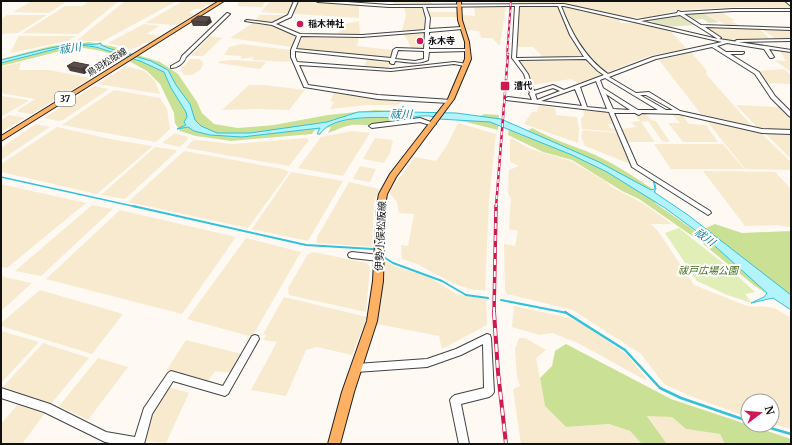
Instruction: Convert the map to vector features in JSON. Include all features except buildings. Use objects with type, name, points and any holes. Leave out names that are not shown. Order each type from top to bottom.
[{"type":"main road","name":"鳥羽松阪線","points":[[1,139],[222,1]]},
{"type":"main road","name":"伊勢小俣松阪線","points":[[334,444],[356,368],[372,320],[378,281],[383,194],[405,159],[445,108],[466,65],[468,50],[462,28],[459,3]]},
{"type":"street","points":[[273,24],[290,16],[296,1]]},
{"type":"street","points":[[318,1],[392,6],[424,6],[459,3],[559,5],[695,36],[791,51]]},
{"type":"street","points":[[392,1],[392,6]]},
{"type":"street","points":[[787,1],[791,5]]},
{"type":"street","points":[[517,5],[515,59],[526,74],[531,94],[535,102]]},
{"type":"street","points":[[559,5],[566,22],[588,58],[607,76],[665,112]]},
{"type":"street","points":[[293,50],[415,62],[426,60],[428,18],[424,6]]},
{"type":"street","points":[[636,22],[678,12],[740,9],[791,10]]},
{"type":"street","points":[[678,12],[726,42]]},
{"type":"street","points":[[173,67],[182,62],[184,57],[228,14]]},
{"type":"street","points":[[247,21],[273,24],[299,35],[354,36],[462,28]]},
{"type":"street","points":[[700,26],[791,29]]},
{"type":"street","points":[[299,35],[293,50],[295,63],[306,86],[385,97],[449,101]]},
{"type":"street","points":[[695,36],[713,45],[757,73],[775,100],[791,115]]},
{"type":"street","points":[[535,102],[655,58],[726,42],[762,39],[791,40]]},
{"type":"street","points":[[766,48],[772,57]]},
{"type":"street","points":[[390,70],[396,49],[468,50]]},
{"type":"street","points":[[725,53],[742,53]]},
{"type":"street","points":[[360,68],[367,57]]},
{"type":"street","points":[[515,59],[588,58]]},
{"type":"street","points":[[295,63],[390,70],[454,63],[466,65]]},
{"type":"street","points":[[598,79],[634,166],[708,213]]},
{"type":"street","points":[[531,94],[553,86],[563,91]]},
{"type":"street","points":[[577,87],[585,108]]},
{"type":"street","points":[[602,89],[639,113]]},
{"type":"street","points":[[636,94],[647,93],[680,112]]},
{"type":"street","points":[[555,94],[560,106]]},
{"type":"street","points":[[508,99],[610,111],[639,113],[680,112],[762,131],[791,132]]},
{"type":"street","points":[[372,126],[420,120],[433,123]]},
{"type":"street","points":[[352,255],[379,258]]},
{"type":"street","points":[[1,393],[46,408],[105,437],[139,443],[148,412],[171,376],[225,391],[255,338]]},
{"type":"street","points":[[356,368],[427,363],[458,352],[487,338],[489,392],[455,400],[464,444]]},
{"type":"shaded area","points":[[32,1],[67,1],[49,13],[13,12]]},
{"type":"shaded area","points":[[89,1],[119,1],[78,34],[23,33],[65,6],[82,6]]},
{"type":"shaded area","points":[[125,1],[177,1],[103,41],[76,41]]},
{"type":"shaded area","points":[[183,1],[218,1],[211,5],[206,5],[202,9],[194,9],[189,13],[195,14],[177,25],[145,23]]},
{"type":"shaded area","points":[[239,1],[266,1],[262,7],[237,6]]},
{"type":"shaded area","points":[[270,1],[294,1],[288,14],[261,12]]},
{"type":"shaded area","points":[[298,1],[359,6],[359,18],[293,13]]},
{"type":"shaded area","points":[[394,1],[431,1],[432,5],[393,5]]},
{"type":"shaded area","points":[[518,1],[791,1],[791,8],[737,7],[680,10],[646,18],[632,17],[633,20],[563,5],[518,4]]},
{"type":"shaded area","points":[[474,6],[506,6],[500,45],[492,38],[481,38],[479,31],[465,30],[461,15],[475,16]]},
{"type":"shaded area","points":[[520,6],[564,7],[618,19],[621,23],[636,23],[670,31],[687,49],[649,56],[606,73],[589,57],[543,57],[533,47],[517,47]]},
{"type":"shaded area","points":[[404,7],[424,8],[425,29],[402,31],[406,15]]},
{"type":"shaded area","points":[[719,11],[735,20],[731,21],[740,26],[728,26],[704,13]]},
{"type":"shaded area","points":[[429,12],[457,12],[457,17],[429,17]]},
{"type":"shaded area","points":[[7,15],[47,15],[18,33],[1,34],[1,19]]},
{"type":"shaded area","points":[[259,15],[287,16],[273,23],[255,22]]},
{"type":"shaded area","points":[[359,21],[360,35],[337,36],[344,24]]},
{"type":"shaded area","points":[[253,23],[271,25],[295,34],[296,36],[292,47],[230,38]]},
{"type":"shaded area","points":[[144,24],[159,26],[147,34],[160,36],[150,43],[144,43],[131,49],[108,43]]},
{"type":"shaded area","points":[[707,27],[760,29],[769,38],[725,40],[707,30],[711,30]]},
{"type":"shaded area","points":[[762,29],[791,30],[791,39],[774,38]]},
{"type":"shaded area","points":[[425,32],[424,49],[411,48],[403,34]]},
{"type":"shaded area","points":[[303,35],[359,37],[357,46],[393,50],[391,58],[297,49]]},
{"type":"shaded area","points":[[19,36],[75,36],[68,41],[10,53]]},
{"type":"shaded area","points":[[210,36],[222,38],[203,56],[191,56]]},
{"type":"shaded area","points":[[242,44],[291,50],[292,58],[289,62],[252,60],[254,57],[240,59],[242,56],[224,55],[229,47]]},
{"type":"shaded area","points":[[780,51],[791,52],[791,72],[774,60],[786,61]]},
{"type":"shaded area","points":[[691,52],[707,71],[706,74],[752,126],[701,114],[659,60]]},
{"type":"shaded area","points":[[368,58],[390,60],[389,69],[363,68]]},
{"type":"shaded area","points":[[190,59],[199,59],[203,62],[203,65],[200,70],[192,75],[184,75],[181,69]]},
{"type":"shaded area","points":[[233,60],[266,62],[260,69],[218,63],[220,61]]},
{"type":"shaded area","points":[[518,60],[588,60],[603,76],[578,83],[571,79],[531,85],[528,72]]},
{"type":"shaded area","points":[[21,62],[19,70],[49,70],[91,78],[32,114],[18,112],[18,110],[35,99],[1,93],[1,67]]},
{"type":"shaded area","points":[[126,66],[145,71],[155,81],[160,94],[98,84]]},
{"type":"shaded area","points":[[784,69],[791,75],[791,84],[767,83],[756,71]]},
{"type":"shaded area","points":[[249,85],[264,85],[305,90],[289,110],[222,110]]},
{"type":"shaded area","points":[[94,86],[109,89],[63,120],[58,121],[44,118]]},
{"type":"shaded area","points":[[114,90],[160,98],[167,109],[170,129],[156,142],[62,125]]},
{"type":"shaded area","points":[[334,93],[348,95],[350,93],[402,101],[395,105],[368,105],[330,109],[334,102],[330,101]]},
{"type":"shaded area","points":[[1,96],[28,100],[28,101],[1,117]]},
{"type":"shaded area","points":[[539,105],[555,108],[556,115],[577,117],[579,128],[578,143],[524,124],[532,112],[537,112]]},
{"type":"shaded area","points":[[736,105],[779,107],[791,117],[791,130],[766,129],[757,127]]},
{"type":"shaded area","points":[[583,109],[607,112],[614,124],[608,124],[610,128],[616,129],[617,132],[582,129],[581,119],[584,115]]},
{"type":"shaded area","points":[[634,114],[646,114],[651,120],[656,121],[670,142],[662,141],[648,121],[641,122],[655,142],[626,142],[621,129],[636,127],[631,122],[640,121]]},
{"type":"shaded area","points":[[672,114],[681,114],[689,124],[706,125],[718,142],[683,142],[668,123],[680,123]]},
{"type":"shaded area","points":[[9,115],[25,118],[1,132],[1,120]]},
{"type":"shaded area","points":[[706,120],[760,132],[791,162],[791,170],[745,169]]},
{"type":"shaded area","points":[[458,123],[496,134],[489,200],[485,291],[470,289],[455,284],[417,264],[402,259],[401,245],[408,246],[414,214],[399,213],[397,202],[390,194],[391,189],[415,157],[436,161],[446,147]]},
{"type":"shaded area","points":[[36,124],[50,127],[1,160],[1,148]]},
{"type":"shaded area","points":[[57,127],[115,140],[153,146],[97,194],[1,172],[1,164]]},
{"type":"shaded area","points":[[583,130],[618,133],[630,164],[585,146],[581,136]]},
{"type":"shaded area","points":[[352,131],[370,133],[343,176],[298,168],[321,137]]},
{"type":"shaded area","points":[[175,133],[188,137],[180,147],[162,143]]},
{"type":"shaded area","points":[[765,133],[791,134],[791,159]]},
{"type":"shaded area","points":[[306,138],[309,140],[289,166],[186,148],[192,141],[197,140],[233,144]]},
{"type":"shaded area","points":[[375,138],[393,140],[390,153],[384,163],[363,159]]},
{"type":"shaded area","points":[[510,138],[531,149],[571,161],[605,181],[612,187],[644,204],[672,224],[651,224],[658,231],[694,285],[747,306],[774,308],[791,318],[791,429],[780,426],[780,393],[740,393],[740,414],[690,396],[664,384],[641,354],[573,310],[507,294],[505,291],[504,244],[515,246],[518,231],[509,229],[511,198],[508,193],[509,170],[519,166],[510,162]]},
{"type":"shaded area","points":[[654,144],[723,144],[744,169],[671,169]]},
{"type":"shaded area","points":[[155,147],[176,150],[176,152],[125,199],[101,195]]},
{"type":"shaded area","points":[[184,151],[283,169],[289,172],[248,228],[128,202]]},
{"type":"shaded area","points":[[360,166],[376,169],[370,182],[353,179]]},
{"type":"shaded area","points":[[703,171],[775,172],[791,189],[791,227],[776,225],[745,226]]},
{"type":"shaded area","points":[[291,172],[343,181],[308,241],[252,229]]},
{"type":"shaded area","points":[[349,182],[379,189],[374,203],[372,247],[317,243],[317,237]]},
{"type":"shaded area","points":[[1,184],[86,203],[7,268],[1,267]]},
{"type":"shaded area","points":[[92,205],[113,209],[41,276],[15,271]]},
{"type":"shaded area","points":[[120,210],[236,237],[182,314],[46,279]]},
{"type":"shaded area","points":[[246,238],[301,252],[253,335],[249,336],[187,319]]},
{"type":"shaded area","points":[[313,252],[367,263],[370,267],[366,312],[289,295],[288,288],[308,254]]},
{"type":"shaded area","points":[[384,260],[396,267],[429,277],[456,294],[486,299],[487,325],[442,349],[439,336],[377,324]]},
{"type":"shaded area","points":[[1,273],[4,277],[32,283],[1,311]]},
{"type":"shaded area","points":[[40,290],[123,314],[92,354],[1,326],[1,323]]},
{"type":"shaded area","points":[[284,297],[367,317],[352,355],[317,347],[306,350],[286,396],[251,390],[277,342],[263,340],[266,335],[263,334]]},
{"type":"shaded area","points":[[514,306],[570,318],[586,326],[626,354],[647,379],[645,380],[578,343],[552,333],[540,335],[512,327]]},
{"type":"shaded area","points":[[1,331],[39,342],[1,383]]},
{"type":"shaded area","points":[[519,338],[525,338],[546,350],[536,358],[545,406],[566,427],[609,424],[630,431],[642,444],[521,444],[513,389],[520,386],[517,376],[515,349]]},
{"type":"shaded area","points":[[186,340],[242,354],[231,373],[215,371],[208,381],[166,371]]},
{"type":"shaded area","points":[[43,343],[89,358],[51,404],[1,389]]},
{"type":"shaded area","points":[[98,358],[128,367],[88,420],[59,406]]},
{"type":"shaded area","points":[[168,387],[189,393],[166,443],[145,441],[152,412]]},
{"type":"shaded area","points":[[19,403],[45,413],[22,444],[1,444],[1,424]]},
{"type":"shaded area","points":[[647,415],[672,417],[686,429],[720,434],[725,444],[667,444]]},
{"type":"green space","points":[[703,13],[719,22],[709,23],[703,19],[692,20],[684,14]]},
{"type":"green space","points":[[680,15],[698,25],[663,27],[649,20]]},
{"type":"green space","points":[[90,42],[115,47],[134,54],[127,58],[97,50],[77,47],[1,66],[1,59],[51,46]]},
{"type":"green space","points":[[138,55],[160,62],[178,74],[197,102],[202,113],[214,124],[238,128],[274,125],[328,115],[375,110],[395,111],[388,121],[383,123],[371,125],[352,125],[328,133],[331,127],[315,130],[312,134],[231,141],[196,136],[180,131],[175,123],[174,113],[160,84],[147,71],[129,61]]},
{"type":"green space","points":[[484,114],[499,115],[498,130],[462,121],[474,120]]},
{"type":"green space","points":[[532,128],[552,138],[595,155],[631,175],[656,191],[655,203],[701,235],[706,228],[715,224],[742,233],[791,231],[791,310],[755,286],[698,240],[639,199],[622,191],[572,160],[543,152],[508,135],[509,129],[523,135]]},
{"type":"green space","name":"祓戸広場公園","points":[[679,228],[723,263],[755,292],[745,294],[752,303],[727,295],[697,281],[665,233]]},
{"type":"green space","points":[[566,344],[671,399],[740,422],[740,433],[773,433],[791,439],[791,444],[725,444],[720,434],[686,429],[672,417],[647,416],[667,444],[642,444],[630,431],[609,424],[566,427],[545,406],[540,378],[552,366],[555,351]]},
{"type":"water","name":"祓川","points":[[101,43],[101,45],[108,48],[151,61],[168,70],[176,85],[190,104],[195,120],[201,126],[217,133],[250,133],[327,122],[358,112],[400,111],[403,106],[402,111],[407,112],[456,113],[501,119],[599,162],[651,190],[655,189],[653,179],[656,189],[654,192],[688,215],[791,295],[791,310],[773,298],[751,303],[764,297],[767,293],[706,238],[665,208],[607,172],[572,155],[490,122],[439,119],[431,116],[406,118],[359,118],[336,123],[326,127],[320,134],[317,134],[320,128],[242,137],[210,135],[194,131],[188,127],[177,129],[186,125],[184,122],[187,117],[186,112],[171,88],[164,72],[140,61],[96,47],[80,45],[67,46],[1,63],[1,60],[50,48],[72,44]]},
{"type":"waterway","points":[[1,177],[137,207]]},
{"type":"waterway","points":[[133,206],[306,245],[373,249]]},
{"type":"waterway","points":[[382,256],[393,263],[442,281],[466,295],[488,298]]},
{"type":"waterway","points":[[501,300],[566,313]]},
{"type":"waterway","points":[[566,313],[625,350],[660,388],[681,398],[740,418]]},
{"type":"waterway","points":[[780,431],[791,434]]},
{"type":"railway","points":[[507,55],[511,1]]},
{"type":"railway","points":[[496,207],[508,54]]},
{"type":"railway","points":[[494,312],[496,206]]},
{"type":"railway","points":[[494,312],[498,372],[506,444]]},
{"type":"place","name":"稲木神社","points":[[300,24]]},
{"type":"place","name":"永木寺","points":[[420,41]]},
{"type":"place","name":"漕代","points":[[505,86]]}]
